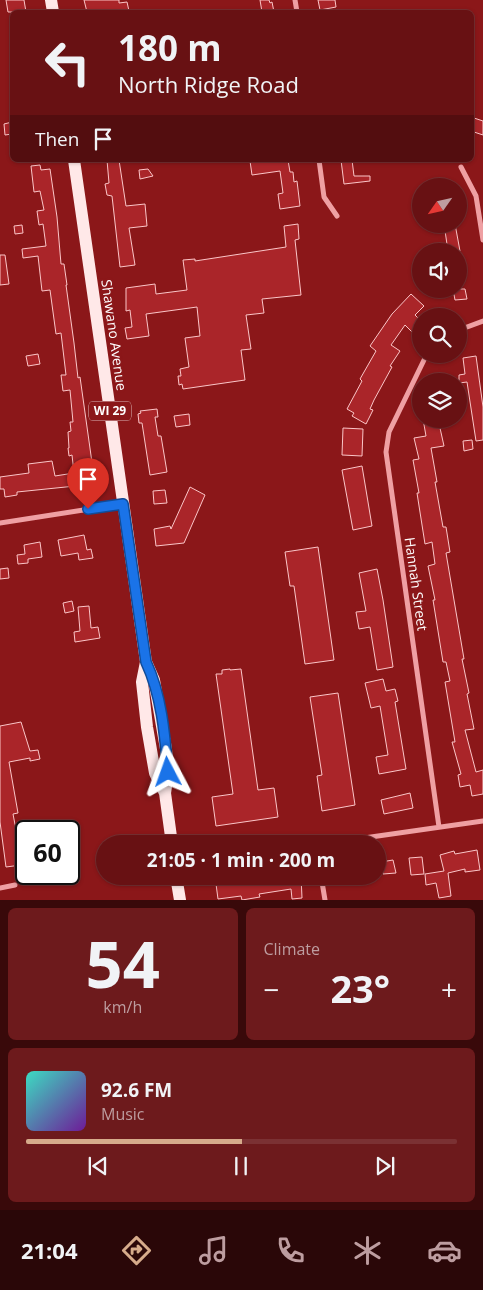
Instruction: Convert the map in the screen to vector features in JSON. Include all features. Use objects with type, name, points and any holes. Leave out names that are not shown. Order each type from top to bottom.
[{"type":"main road","name":"Shawano Avenue","points":[[74,162],[146,662],[154,680],[164,733],[168,772],[165,793],[171,835]]},
{"type":"main road","points":[[178,885],[180,900]]},
{"type":"street","points":[[319,162],[324,197],[337,216]]},
{"type":"street","points":[[461,168],[476,196],[483,240]]},
{"type":"street","points":[[467,327],[483,321]]},
{"type":"street","name":"Hannah Street","points":[[423,363],[389,432],[386,452],[439,827]]},
{"type":"street","points":[[0,523],[123,504]]},
{"type":"street","points":[[384,835],[483,820]]},
{"type":"street","points":[[0,888],[15,885]]},
{"type":"street","points":[[322,885],[325,900]]},
{"type":"building","points":[[6,0],[24,0],[26,10],[10,10],[8,12]]},
{"type":"building","points":[[84,0],[119,0],[119,3],[127,2],[129,10],[86,10]]},
{"type":"building","points":[[260,0],[272,2],[274,10],[262,10]]},
{"type":"building","points":[[318,0],[335,0],[336,7],[320,10]]},
{"type":"building","points":[[474,118],[483,121],[483,135],[474,132]]},
{"type":"building","points":[[10,122],[10,134],[5,135],[4,124]]},
{"type":"building","points":[[107,162],[119,162],[126,206],[145,204],[147,226],[129,228],[135,265],[120,267],[112,196],[107,195],[105,184],[109,183]]},
{"type":"building","points":[[250,162],[288,162],[290,172],[293,172],[294,182],[297,181],[300,206],[280,209],[278,194],[283,193],[280,171],[252,175]]},
{"type":"building","points":[[341,162],[352,162],[354,176],[370,176],[370,181],[344,184]]},
{"type":"building","points":[[40,165],[41,170],[50,169],[61,264],[64,264],[78,378],[80,377],[95,484],[17,492],[17,495],[5,497],[4,489],[0,489],[0,477],[29,473],[28,464],[52,461],[55,476],[74,473],[72,455],[69,456],[68,448],[68,432],[71,431],[70,422],[73,422],[70,390],[63,391],[61,375],[66,375],[61,333],[56,334],[50,290],[42,291],[38,256],[23,258],[22,249],[46,246],[43,224],[39,225],[37,211],[44,210],[40,191],[34,192],[31,166]]},
{"type":"building","points":[[148,169],[153,176],[140,179],[139,170]]},
{"type":"building","points":[[298,224],[299,239],[295,240],[301,295],[262,299],[264,313],[246,315],[251,349],[241,350],[245,380],[183,389],[182,384],[179,385],[178,376],[181,376],[180,369],[189,367],[185,338],[200,336],[197,307],[146,314],[149,336],[127,339],[125,328],[132,327],[130,310],[126,311],[126,288],[155,284],[156,294],[187,290],[183,260],[195,259],[195,261],[286,247],[284,226]]},
{"type":"building","points":[[22,225],[23,233],[15,234],[14,226]]},
{"type":"building","points":[[445,233],[457,233],[459,243],[447,243]]},
{"type":"building","points":[[0,255],[5,255],[9,284],[0,285]]},
{"type":"building","points":[[411,294],[412,298],[415,298],[424,306],[422,308],[412,308],[412,332],[405,325],[391,345],[400,351],[390,366],[392,367],[374,400],[370,409],[373,410],[366,424],[352,416],[354,413],[347,409],[362,381],[360,379],[376,351],[370,346],[392,314]]},
{"type":"building","points":[[455,298],[467,299],[455,300]]},
{"type":"building","points":[[38,354],[40,364],[28,366],[26,356]]},
{"type":"building","points":[[476,356],[483,407],[483,440],[476,441],[467,373],[465,373],[464,363],[467,363],[467,357]]},
{"type":"building","points":[[157,409],[158,417],[155,417],[158,436],[161,436],[167,472],[150,475],[142,423],[139,423],[138,414],[141,413],[140,411]]},
{"type":"building","points":[[189,414],[190,425],[176,427],[174,416]]},
{"type":"building","points":[[343,428],[363,429],[362,456],[342,455]]},
{"type":"building","points":[[425,428],[440,428],[444,446],[431,448],[443,527],[446,527],[450,552],[446,553],[474,729],[465,730],[476,772],[483,770],[483,794],[472,796],[470,785],[460,787],[458,775],[461,774],[452,742],[455,742],[445,682],[450,681],[446,662],[443,662],[433,600],[435,600],[428,566],[435,564],[432,542],[425,544],[417,493],[419,493],[413,460],[419,459],[414,438],[426,436]]},
{"type":"building","points":[[472,440],[473,449],[464,451],[463,441]]},
{"type":"building","points":[[362,466],[372,526],[353,530],[342,470]]},
{"type":"building","points":[[190,487],[205,495],[184,543],[156,546],[154,529],[170,526],[171,529]]},
{"type":"building","points":[[165,490],[167,503],[154,504],[153,491]]},
{"type":"building","points":[[84,535],[87,550],[91,549],[93,558],[79,560],[78,553],[61,556],[58,540]]},
{"type":"building","points":[[40,542],[42,557],[28,559],[28,563],[18,564],[17,555],[25,554],[24,545]]},
{"type":"building","points":[[318,547],[334,660],[305,664],[294,586],[290,586],[285,552]]},
{"type":"building","points":[[8,568],[9,578],[0,579],[0,569]]},
{"type":"building","points":[[377,569],[393,667],[377,670],[370,627],[359,629],[356,612],[366,611],[359,573]]},
{"type":"building","points":[[72,601],[74,611],[65,613],[63,603]]},
{"type":"building","points":[[89,606],[91,628],[98,627],[100,638],[75,642],[74,632],[80,631],[78,607]]},
{"type":"building","points":[[241,669],[258,790],[274,788],[278,817],[216,826],[212,797],[233,794],[216,674],[222,674],[222,670]]},
{"type":"building","points":[[383,679],[386,691],[395,689],[398,701],[395,702],[406,769],[379,774],[376,757],[388,755],[380,706],[371,708],[365,683]]},
{"type":"building","points":[[338,693],[355,805],[322,811],[317,776],[322,775],[310,697]]},
{"type":"building","points":[[21,722],[30,751],[38,750],[40,759],[30,761],[30,758],[9,762],[18,813],[13,814],[15,824],[15,866],[6,867],[0,822],[0,726]]},
{"type":"building","points":[[410,793],[413,808],[384,814],[381,800]]},
{"type":"building","points":[[477,850],[480,870],[465,872],[465,869],[448,873],[451,896],[439,898],[436,883],[426,885],[425,874],[444,871],[440,855],[454,851],[455,854]]},
{"type":"building","points":[[422,857],[424,874],[411,875],[409,858]]},
{"type":"building","points":[[393,860],[396,873],[386,874],[386,861]]},
{"type":"building","points":[[216,885],[301,885],[302,898],[292,899],[291,889],[259,894],[260,897],[242,900],[241,896],[218,899]]},
{"type":"route","points":[[88,509],[123,504],[146,662],[154,680],[163,725],[168,772]]}]
